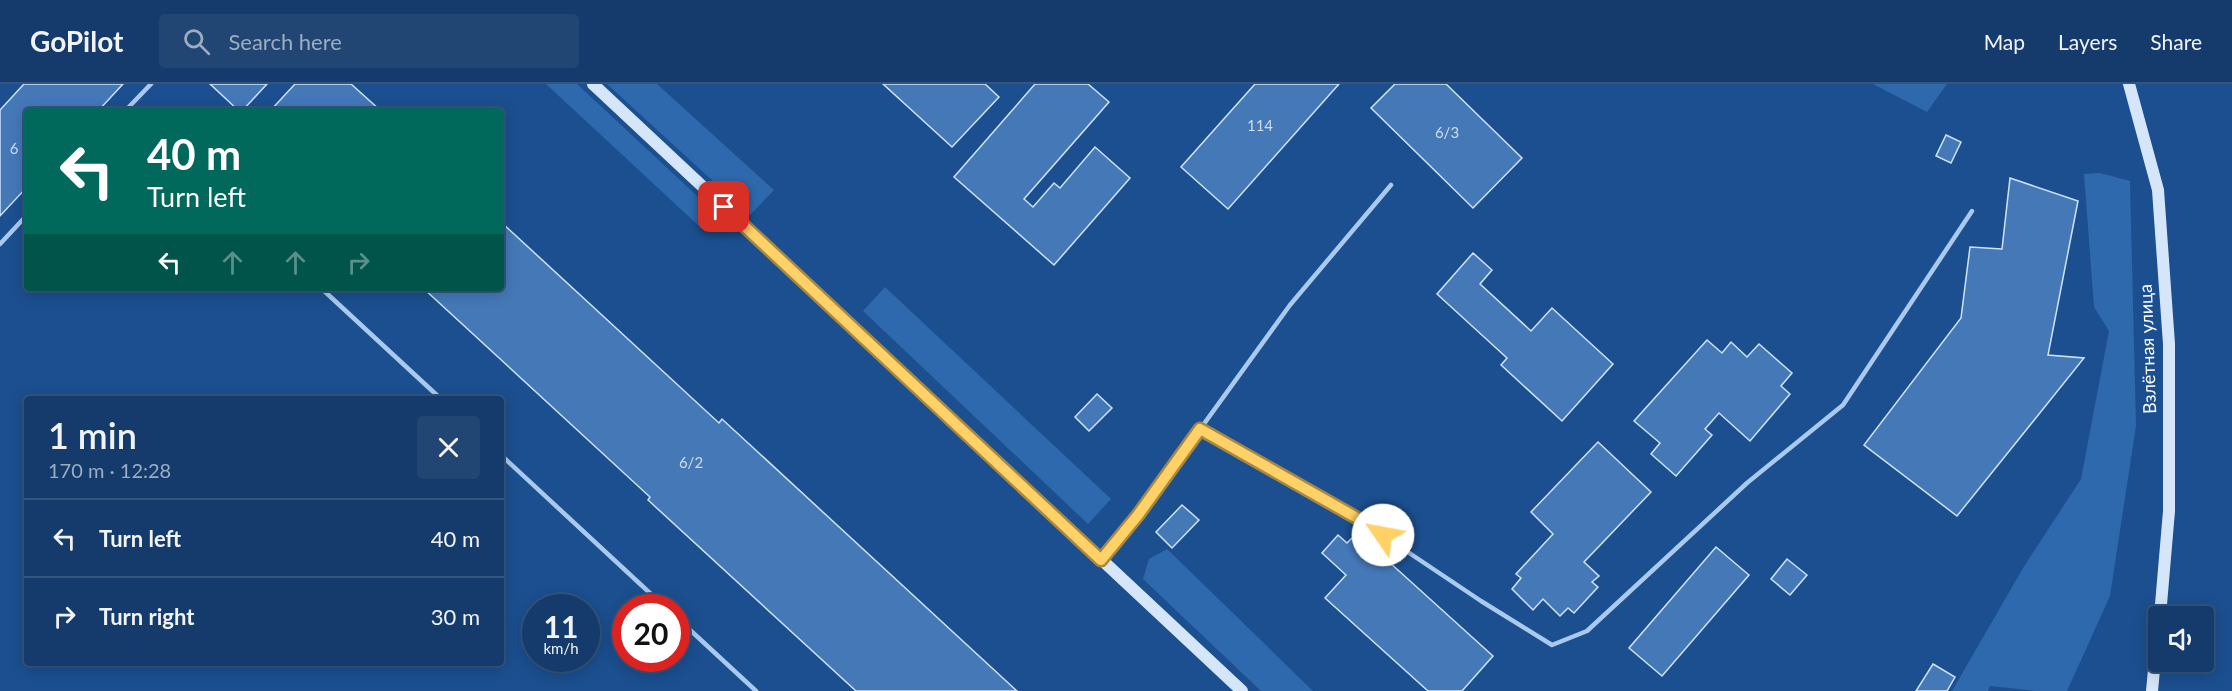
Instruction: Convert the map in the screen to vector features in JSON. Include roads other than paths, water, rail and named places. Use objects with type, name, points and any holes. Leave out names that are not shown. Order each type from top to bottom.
[{"type":"street","points":[[593,84],[1242,691]]},
{"type":"street","name":"Взлётная улица","points":[[2129,84],[2158,190],[2169,344],[2169,511],[2161,606]]},
{"type":"street","points":[[2152,691],[2154,672]]},
{"type":"lane","points":[[128,108],[151,84]]},
{"type":"lane","points":[[1101,560],[1138,515],[1290,305],[1391,185]]},
{"type":"lane","points":[[1200,429],[1364,522],[1481,601],[1552,645],[1587,631],[1747,483],[1843,405],[1972,211]]},
{"type":"lane","points":[[0,244],[24,218]]},
{"type":"lane","points":[[324,291],[438,396]]},
{"type":"lane","points":[[504,457],[651,594]]},
{"type":"lane","points":[[690,630],[756,691]]}]
